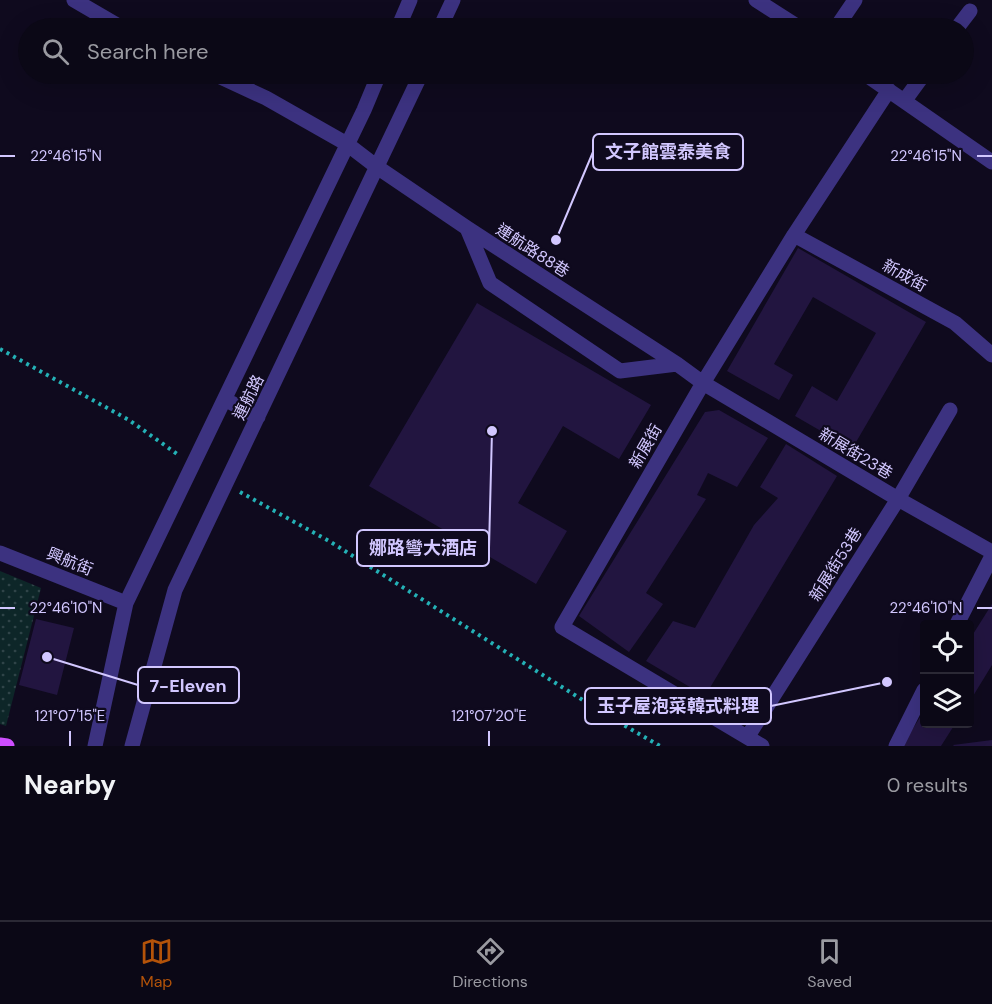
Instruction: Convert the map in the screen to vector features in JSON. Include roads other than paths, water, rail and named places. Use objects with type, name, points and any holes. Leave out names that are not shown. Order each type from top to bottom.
[{"type":"main road","points":[[0,745],[7,746]]},
{"type":"street","points":[[74,0],[105,18]]},
{"type":"street","points":[[402,18],[410,0]]},
{"type":"street","points":[[445,18],[453,0]]},
{"type":"street","points":[[843,18],[855,0]]},
{"type":"street","points":[[765,2],[787,18]]},
{"type":"street","points":[[964,18],[970,10]]},
{"type":"street","name":"連航路88巷","points":[[236,84],[266,98],[347,144],[376,167],[466,228],[703,382]]},
{"type":"street","name":"連航路","points":[[95,746],[126,603],[226,400],[374,84]]},
{"type":"street","name":"連航路","points":[[132,746],[175,590],[416,84]]},
{"type":"street","points":[[880,84],[992,162]]},
{"type":"street","points":[[905,100],[917,84]]},
{"type":"street","name":"新展街","points":[[762,746],[562,627],[703,382],[794,235],[889,90]]},
{"type":"street","points":[[466,228],[490,283],[620,371],[677,364]]},
{"type":"street","name":"新成街","points":[[794,235],[955,323],[992,355]]},
{"type":"street","name":"新展街23巷","points":[[703,382],[992,554]]},
{"type":"street","points":[[226,400],[258,417]]},
{"type":"street","name":"新展街53巷","points":[[748,736],[898,499],[950,410]]},
{"type":"street","name":"興航街","points":[[0,553],[126,603]]},
{"type":"street","points":[[959,620],[992,554]]},
{"type":"street","points":[[896,746],[920,698]]},
{"type":"place","name":"文子館雲泰美食","points":[[556,240]]},
{"type":"place","name":"娜路彎大酒店","points":[[492,431]]},
{"type":"place","name":"7-Eleven","points":[[47,657]]},
{"type":"place","name":"玉子屋泡菜韓式料理","points":[[887,682]]}]
